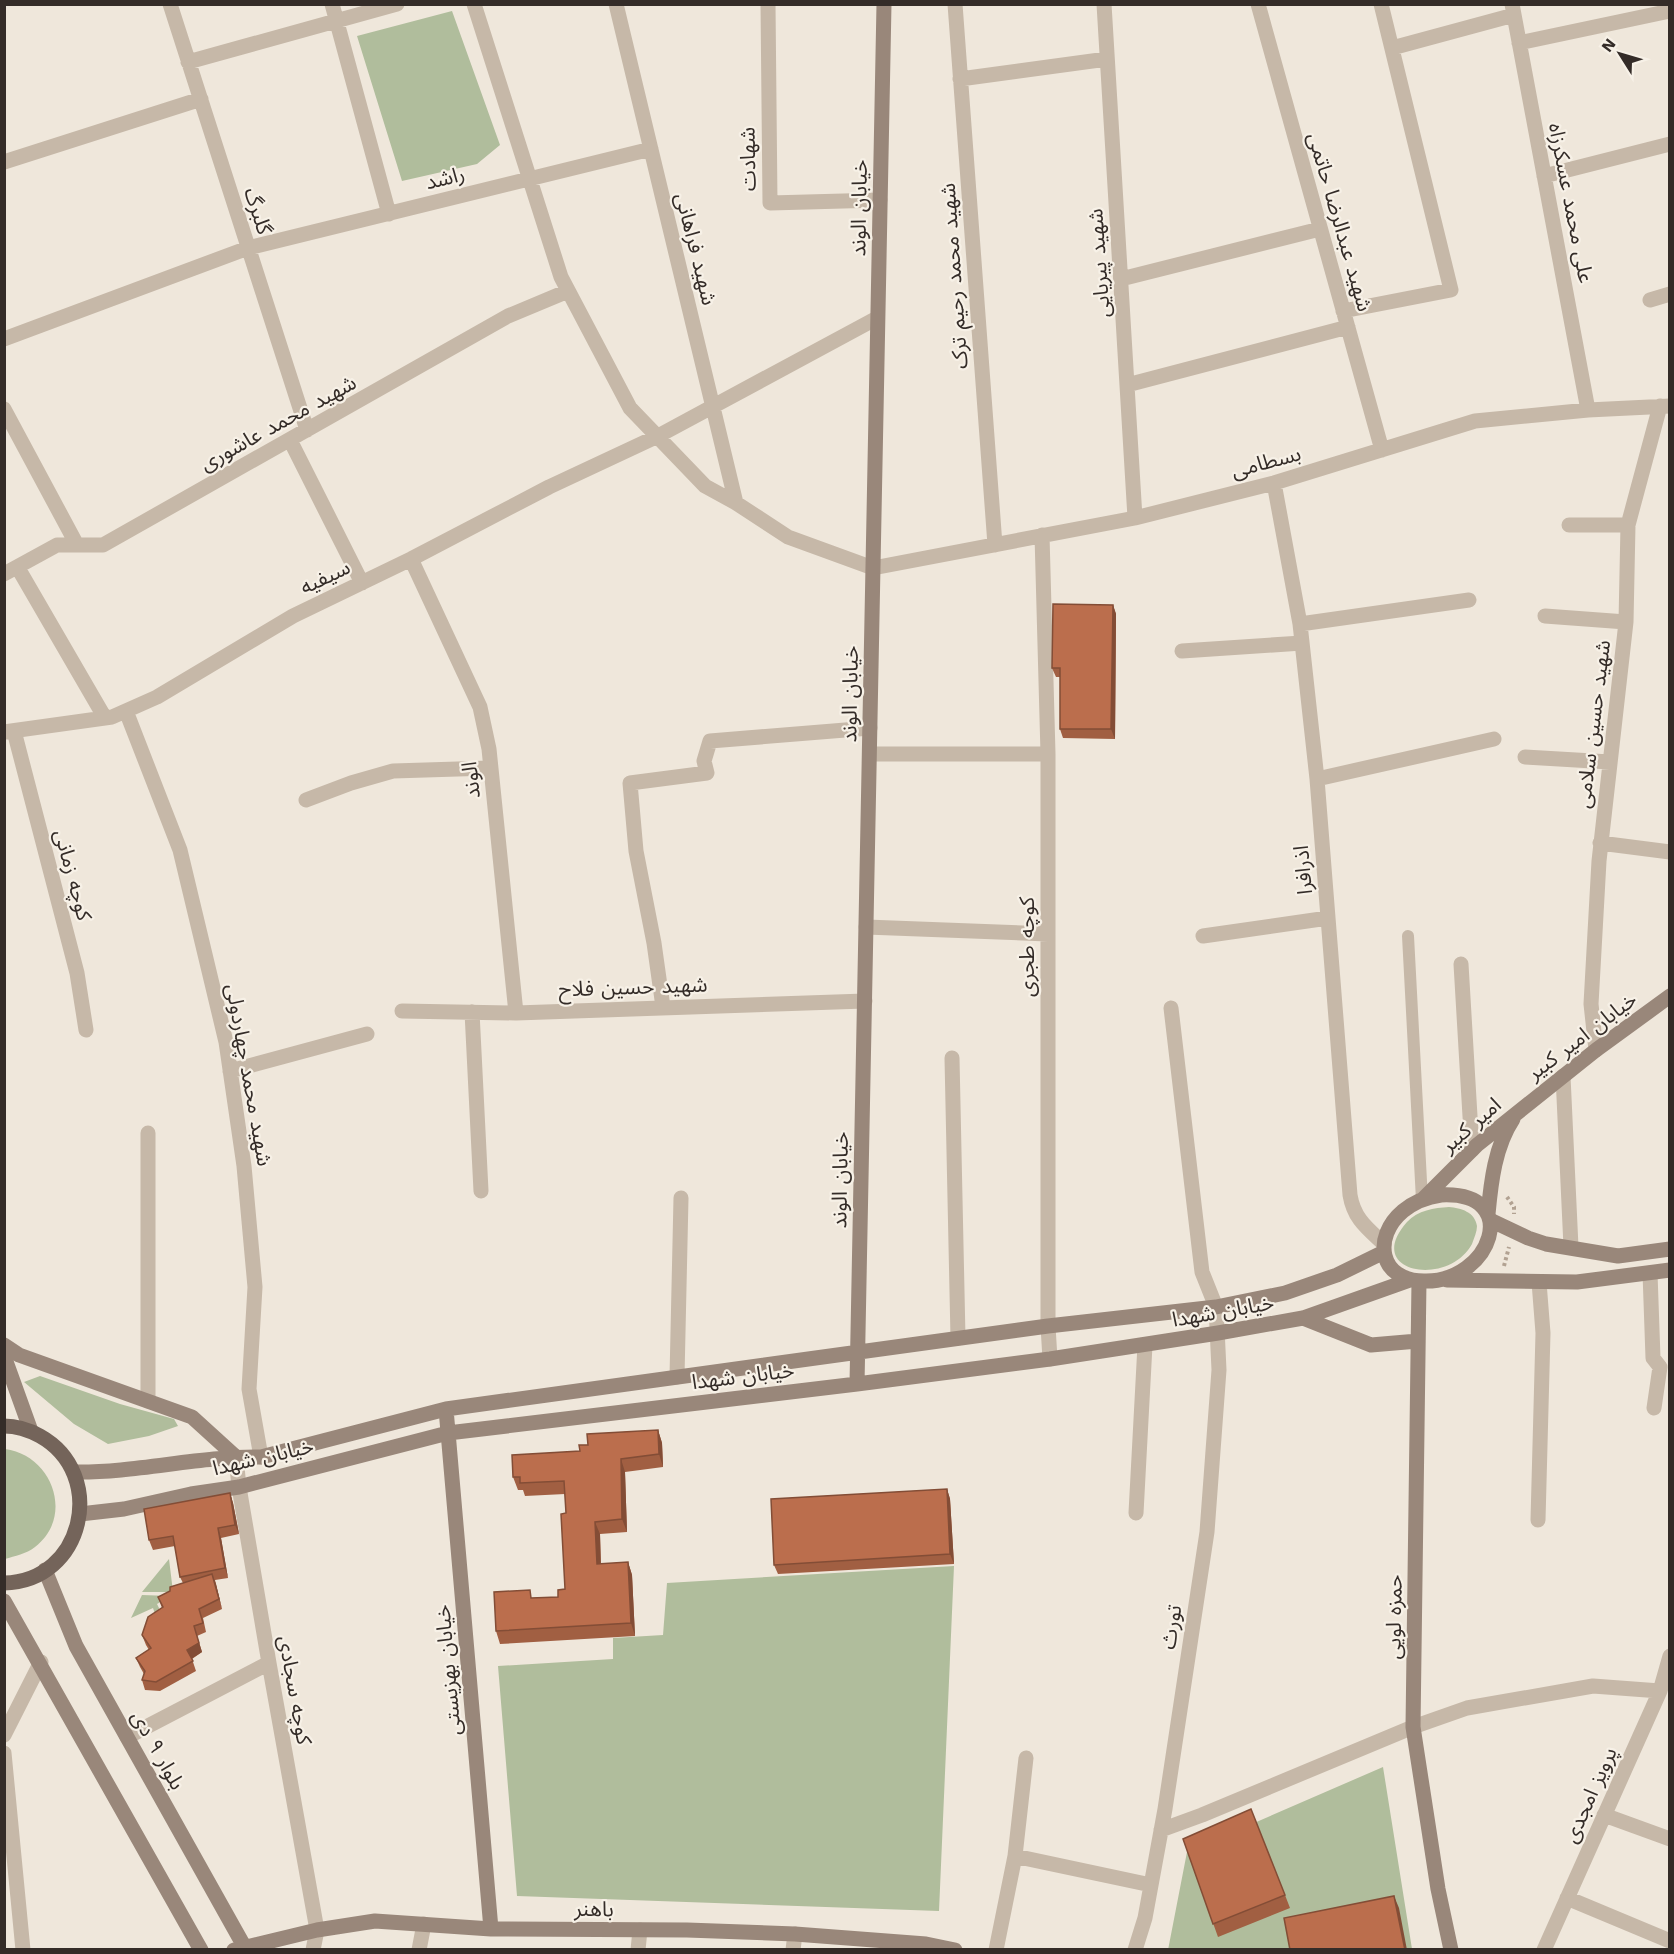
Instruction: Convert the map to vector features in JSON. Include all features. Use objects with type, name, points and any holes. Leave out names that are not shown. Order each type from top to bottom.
[{"type":"main road","name":"خیابان الوند","points":[[857,1384],[884,4]]},
{"type":"main road","name":"خیابان امیر کبیر","points":[[1520,1110],[1670,996]]},
{"type":"main road","name":"امیر کبیر","points":[[1422,1200],[1472,1150],[1520,1110]]},
{"type":"main road","name":"امیر کبیر","points":[[1489,1217],[1495,1166],[1503,1138],[1520,1110]]},
{"type":"main road","points":[[1670,1249],[1618,1256],[1546,1244],[1528,1238],[1489,1217],[1478,1203],[1455,1195],[1441,1194],[1409,1206],[1398,1216],[1387,1231],[1384,1248],[1390,1266],[1395,1272],[1414,1280],[1577,1281],[1670,1270]]},
{"type":"main road","points":[[1441,1280],[1465,1269],[1481,1255],[1491,1233],[1489,1217]]},
{"type":"main road","name":"خیابان شهدا","points":[[74,1472],[106,1473],[236,1457],[261,1457],[446,1409],[1048,1326],[1216,1307],[1285,1293],[1337,1275],[1384,1248]]},
{"type":"main road","name":"خیابان شهدا","points":[[80,1514],[124,1509],[191,1494],[239,1487],[448,1432],[857,1384],[1050,1359],[1218,1333],[1303,1318],[1414,1280]]},
{"type":"main road","name":"حمزه لویی","points":[[1414,1280],[1418,1341],[1413,1727],[1438,1889],[1451,1950]]},
{"type":"main road","points":[[1303,1318],[1371,1345],[1418,1341]]},
{"type":"main road","points":[[4,1345],[19,1355],[192,1417],[236,1457]]},
{"type":"main road","points":[[4,1356],[31,1431]]},
{"type":"main road","name":"خیابان بهزیستی","points":[[446,1409],[491,1929]]},
{"type":"main road","points":[[4,1426],[31,1431],[49,1441],[64,1455],[74,1472],[80,1492],[80,1514],[74,1536],[62,1555],[45,1570],[29,1578],[4,1583]]},
{"type":"main road","name":"بلوار ۹ دی","points":[[45,1570],[76,1646],[239,1948]]},
{"type":"main road","points":[[4,1601],[201,1950]]},
{"type":"main road","name":"باهنر","points":[[239,1948],[317,1930],[375,1921],[491,1929],[687,1930],[794,1942],[926,1944],[955,1950]]},
{"type":"street","name":"گلبرگ","points":[[170,4],[307,430]]},
{"type":"street","points":[[333,4],[389,214]]},
{"type":"street","points":[[188,62],[397,4]]},
{"type":"street","points":[[474,4],[561,277],[630,408],[705,486],[788,537],[873,568]]},
{"type":"street","name":"شهید فراهانی","points":[[616,4],[736,503]]},
{"type":"street","name":"شهادت","points":[[768,4],[770,203],[880,200]]},
{"type":"street","name":"شهید محمد رحیم ترک","points":[[955,4],[995,545]]},
{"type":"street","name":"شهید پیریایی","points":[[1104,4],[1135,518]]},
{"type":"street","name":"شهید عبدالرضا حاتمی","points":[[1258,4],[1382,450]]},
{"type":"street","points":[[1343,311],[1451,290],[1381,4]]},
{"type":"street","points":[[1392,48],[1513,10]]},
{"type":"street","name":"علی محمد عسکرزاه","points":[[1513,10],[1588,410]]},
{"type":"street","points":[[1519,43],[1670,11]]},
{"type":"street","points":[[960,79],[1107,59]]},
{"type":"street","points":[[4,162],[201,99]]},
{"type":"street","points":[[1544,176],[1670,144]]},
{"type":"street","name":"راشد","points":[[4,339],[248,248],[651,149]]},
{"type":"street","points":[[1120,279],[1320,229]]},
{"type":"street","name":"شهید محمد عاشوری","points":[[11,571],[57,545],[103,545],[508,316],[568,291]]},
{"type":"street","points":[[1650,300],[1670,294]]},
{"type":"street","name":"سیفیه","points":[[9,731],[105,718],[157,697],[293,616],[658,436],[878,318]]},
{"type":"street","points":[[1127,385],[1348,327]]},
{"type":"street","name":"بسطامی","points":[[873,568],[1135,518],[1274,483],[1475,421],[1588,410],[1665,406]]},
{"type":"street","name":"شهید حسین سلامی","points":[[1596,1050],[1591,1004],[1600,843],[1626,622],[1628,525],[1665,406]]},
{"type":"street","points":[[4,409],[77,545]]},
{"type":"street","points":[[290,440],[362,582]]},
{"type":"street","name":"اذرافرا","points":[[1274,483],[1300,624],[1317,779],[1351,1201],[1358,1219],[1384,1248]]},
{"type":"street","points":[[1569,525],[1628,525]]},
{"type":"street","name":"کوچه طجری","points":[[1042,535],[1048,754],[1048,1326],[1050,1359]]},
{"type":"street","name":"الوند","points":[[411,559],[480,707],[490,768],[516,1013]]},
{"type":"street","points":[[11,571],[105,718]]},
{"type":"street","points":[[1300,624],[1469,600]]},
{"type":"street","points":[[1545,616],[1626,622]]},
{"type":"street","points":[[1182,651],[1302,644]]},
{"type":"street","name":"شهید محمد چهاردولی","points":[[126,711],[180,850],[226,1042],[244,1166],[255,1287],[249,1389],[261,1457]]},
{"type":"street","points":[[663,1007],[654,943],[636,850],[630,783],[707,773],[704,761],[710,741],[870,728]]},
{"type":"street","name":"کوچه زمانی","points":[[9,731],[77,973],[86,1030]]},
{"type":"street","points":[[1317,779],[1494,739]]},
{"type":"street","points":[[870,754],[1048,754]]},
{"type":"street","points":[[1526,757],[1610,762]]},
{"type":"street","points":[[306,800],[351,783],[393,771],[490,768]]},
{"type":"street","points":[[1600,843],[1670,852]]},
{"type":"street","points":[[1203,936],[1328,918]]},
{"type":"street","points":[[866,927],[1048,934]]},
{"type":"street","points":[[1461,964],[1472,1150]]},
{"type":"street","name":"شهید حسین فلاح","points":[[402,1011],[516,1013],[865,1001]]},
{"type":"street","name":"تورث","points":[[1135,1950],[1145,1918],[1161,1830],[1207,1532],[1219,1370],[1216,1307],[1202,1272],[1171,1008]]},
{"type":"street","points":[[472,1012],[481,1191]]},
{"type":"street","points":[[230,1071],[367,1034]]},
{"type":"street","points":[[952,1058],[958,1338]]},
{"type":"street","points":[[1563,1076],[1571,1247]]},
{"type":"street","points":[[148,1133],[148,1401]]},
{"type":"street","points":[[677,1377],[681,1198]]},
{"type":"street","points":[[1650,1273],[1653,1358],[1660,1367],[1654,1408]]},
{"type":"street","points":[[1538,1520],[1543,1333],[1539,1282]]},
{"type":"street","points":[[1136,1513],[1145,1345]]},
{"type":"street","name":"کوچه سجادی","points":[[236,1457],[268,1663],[317,1930]]},
{"type":"street","name":"پرویز امجدی","points":[[1544,1950],[1660,1691],[1670,1656]]},
{"type":"street","points":[[4,1735],[40,1662]]},
{"type":"street","points":[[127,1737],[268,1663]]},
{"type":"street","points":[[1161,1830],[1413,1727],[1467,1708],[1593,1686],[1660,1691]]},
{"type":"street","points":[[4,1753],[23,1950]]},
{"type":"street","points":[[996,1950],[1016,1856],[1026,1758]]},
{"type":"street","points":[[1604,1815],[1670,1839]]},
{"type":"street","points":[[1016,1856],[1151,1885]]},
{"type":"street","points":[[1567,1898],[1670,1941]]},
{"type":"street","points":[[419,1950],[424,1924]]},
{"type":"street","points":[[313,1950],[317,1930]]},
{"type":"street","points":[[638,1950],[640,1930]]},
{"type":"lane","points":[[1408,936],[1422,1200]]},
{"type":"green space","points":[[452,11],[500,145],[477,164],[402,181],[357,36]]},
{"type":"green space","points":[[1449,1207],[1463,1210],[1476,1221],[1476,1233],[1472,1244],[1460,1258],[1445,1266],[1429,1270],[1414,1269],[1401,1263],[1395,1253],[1396,1239],[1407,1222],[1421,1212]]},
{"type":"green space","points":[[40,1376],[120,1404],[174,1419],[178,1426],[149,1436],[108,1444],[74,1424],[24,1382]]},
{"type":"green space","points":[[5,1449],[35,1462],[46,1474],[53,1489],[55,1504],[54,1519],[47,1534],[32,1549],[5,1559]]},
{"type":"green space","points":[[169,1559],[173,1592],[142,1592]]},
{"type":"green space","points":[[954,1566],[939,1911],[517,1896],[498,1666],[613,1659],[613,1638],[663,1635],[667,1583]]},
{"type":"green space","points":[[142,1595],[171,1596],[157,1604],[163,1616],[155,1614],[153,1608],[131,1618]]},
{"type":"green space","points":[[1383,1767],[1412,1949],[1168,1950],[1187,1852]]},
{"type":"building","points":[[1053,604],[1113,605],[1111,729],[1060,729],[1060,668],[1052,668]]},
{"type":"building","points":[[658,1430],[659,1454],[621,1459],[622,1519],[595,1522],[597,1564],[628,1562],[631,1623],[496,1631],[494,1592],[530,1590],[531,1598],[558,1597],[558,1590],[565,1589],[561,1514],[566,1513],[564,1481],[520,1483],[520,1477],[513,1477],[512,1455],[580,1451],[579,1445],[588,1445],[587,1434]]},
{"type":"building","points":[[947,1489],[950,1554],[774,1565],[771,1499]]},
{"type":"building","points":[[230,1493],[235,1525],[218,1528],[225,1568],[180,1577],[173,1536],[149,1540],[144,1509]]},
{"type":"building","points":[[212,1574],[219,1599],[199,1609],[203,1623],[194,1626],[199,1643],[187,1650],[193,1661],[156,1682],[142,1680],[145,1671],[136,1658],[151,1648],[142,1635],[148,1617],[163,1607],[158,1597],[170,1591],[170,1587]]},
{"type":"building","points":[[1251,1809],[1285,1895],[1213,1924],[1183,1839]]},
{"type":"building","points":[[1394,1896],[1405,1950],[1290,1950],[1284,1918]]}]
